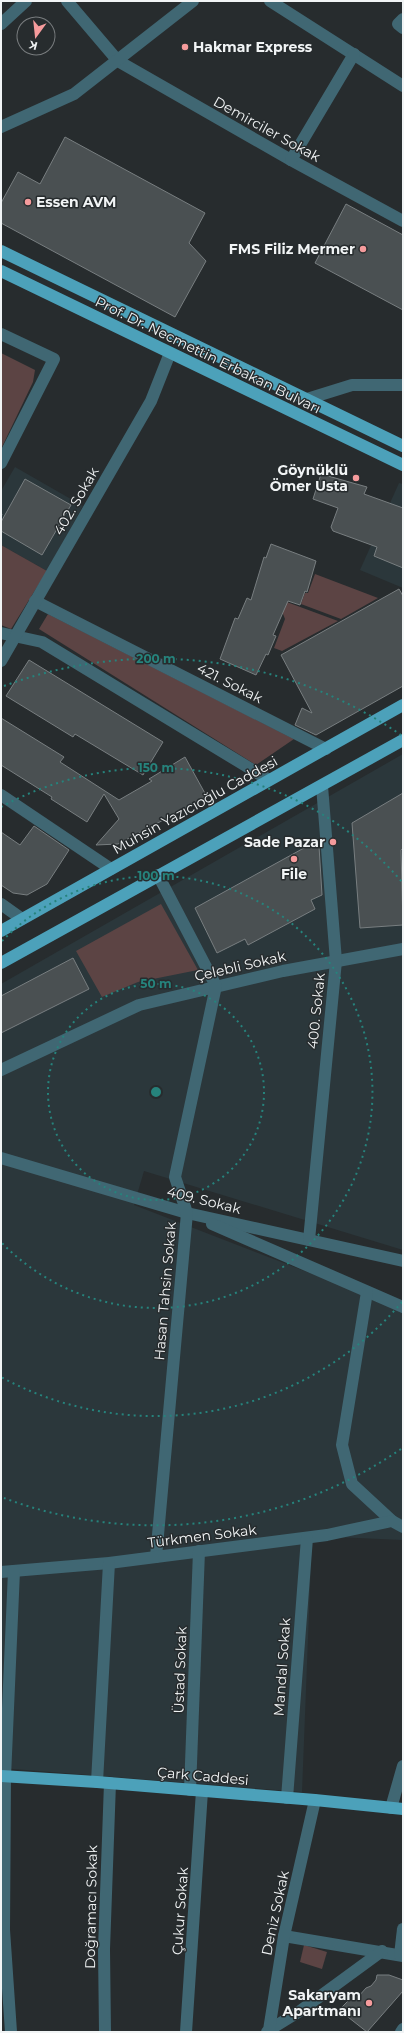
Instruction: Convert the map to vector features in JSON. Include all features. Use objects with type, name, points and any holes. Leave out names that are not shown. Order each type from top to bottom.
[{"type":"main road","name":"Prof. Dr. Necmettin Erbakan Bulvarı","points":[[1,252],[403,446]]},
{"type":"main road","name":"Prof. Dr. Necmettin Erbakan Bulvarı","points":[[1,271],[403,465]]},
{"type":"main road","name":"Muhsin Yazıcıoğlu Caddesi","points":[[1,931],[403,705]]},
{"type":"main road","points":[[1,963],[403,740]]},
{"type":"main road","name":"Çark Caddesi","points":[[3,1776],[315,1800],[397,1809]]},
{"type":"street","points":[[1,24],[26,1]]},
{"type":"street","name":"Demirciler Sokak","points":[[67,1],[118,61],[291,160],[403,221]]},
{"type":"street","points":[[3,127],[74,94],[193,1]]},
{"type":"street","points":[[270,1],[403,86]]},
{"type":"street","points":[[403,19],[398,24],[403,28]]},
{"type":"street","points":[[291,160],[354,54]]},
{"type":"street","points":[[1,334],[54,359],[1,463]]},
{"type":"street","name":"402. Sokak","points":[[1,661],[151,401],[170,353]]},
{"type":"street","points":[[307,399],[352,385],[403,385]]},
{"type":"street","name":"421. Sokak","points":[[35,602],[326,749]]},
{"type":"street","points":[[1,633],[42,642],[269,780]]},
{"type":"street","name":"400. Sokak","points":[[309,1240],[336,961],[322,786]]},
{"type":"street","points":[[1,795],[111,869]]},
{"type":"street","points":[[158,875],[216,986]]},
{"type":"street","points":[[1,904],[22,919]]},
{"type":"street","name":"Çelebli Sokak","points":[[1,1070],[139,1005],[216,986],[336,961],[403,949]]},
{"type":"street","name":"Hasan Tahsin Sokak","points":[[156,1557],[187,1213],[175,1177],[216,986]]},
{"type":"street","name":"409. Sokak","points":[[1,1158],[187,1213],[403,1261]]},
{"type":"street","points":[[187,1213],[403,1307]]},
{"type":"street","points":[[367,1292],[342,1445],[352,1484],[392,1521],[403,1528]]},
{"type":"street","name":"Türkmen Sokak","points":[[1,1572],[109,1563],[307,1538],[392,1521]]},
{"type":"street","name":"Mandal Sokak","points":[[287,1798],[307,1538]]},
{"type":"street","name":"Üstad Sokak","points":[[196,1791],[199,1551]]},
{"type":"street","name":"Doğramacı Sokak","points":[[105,2032],[104,1783],[109,1563]]},
{"type":"street","points":[[11,2032],[4,1930],[3,1776],[14,1571]]},
{"type":"street","points":[[397,1809],[403,1766]]},
{"type":"street","name":"Çukur Sokak","points":[[186,2032],[196,1791]]},
{"type":"street","name":"Deniz Sokak","points":[[268,2031],[284,1936],[315,1800]]},
{"type":"street","points":[[284,1936],[402,1955],[403,1929]]},
{"type":"street","points":[[268,2031],[300,2011],[382,1952]]},
{"type":"shaded area","points":[[1,353],[35,370],[33,382],[1,449]]},
{"type":"shaded area","points":[[15,467],[83,506],[47,571],[1,545],[1,491]]},
{"type":"shaded area","points":[[399,483],[403,484],[403,588],[360,570]]},
{"type":"shaded area","points":[[1,545],[47,571],[11,629],[1,625]]},
{"type":"shaded area","points":[[315,574],[378,598],[341,619],[301,604],[305,593],[308,593]]},
{"type":"shaded area","points":[[284,601],[338,621],[282,651],[274,648],[285,619],[282,611]]},
{"type":"shaded area","points":[[48,614],[294,739],[256,765],[39,629]]},
{"type":"shaded area","points":[[403,754],[403,1250],[144,1171],[134,1205],[403,1309],[403,1540],[312,1536],[302,1792],[1,1768],[1,984]]},
{"type":"shaded area","points":[[161,904],[198,970],[138,982],[102,997],[76,951]]},
{"type":"shaded area","points":[[304,1945],[327,1952],[322,1969],[300,1962]]},
{"type":"building","points":[[65,137],[205,213],[189,243],[206,261],[175,317],[1,223],[1,203],[18,172],[40,184]]},
{"type":"building","name":"FMS Filiz Mermer","points":[[346,204],[403,235],[403,310],[315,263]]},
{"type":"building","points":[[321,474],[367,487],[364,494],[403,508],[403,568],[374,556],[377,547],[333,531],[331,527],[338,508],[313,499]]},
{"type":"building","points":[[25,479],[71,505],[42,555],[1,531],[1,522]]},
{"type":"building","points":[[271,544],[316,561],[307,592],[305,591],[300,605],[288,601],[273,635],[276,636],[268,655],[266,654],[256,675],[220,659],[235,618],[238,619],[247,598],[251,600],[264,557],[266,558]]},
{"type":"building","points":[[399,589],[403,596],[403,686],[316,735],[295,725],[302,708],[312,713],[281,655]]},
{"type":"building","points":[[29,660],[163,742],[143,775],[75,734],[73,737],[6,696]]},
{"type":"building","points":[[1,718],[64,757],[60,762],[119,800],[152,781],[149,779],[185,757],[207,797],[118,844],[96,845],[119,819],[104,794],[87,822],[51,799],[52,797],[1,765]]},
{"type":"building","points":[[403,793],[403,848],[401,850],[403,925],[360,928],[352,823]]},
{"type":"building","points":[[34,826],[69,850],[47,884],[27,895],[13,893],[1,885],[1,832],[20,845]]},
{"type":"building","points":[[313,843],[319,846],[322,895],[311,900],[315,909],[248,945],[245,939],[217,953],[195,908]]},
{"type":"building","points":[[73,958],[89,989],[1,1033],[1,996]]},
{"type":"building","name":"Sakaryam Apartmanı","points":[[377,1975],[389,1975],[403,1980],[403,1991],[367,2032],[339,2010],[354,1995],[358,1997],[366,1988],[371,1986],[376,1980]]},
{"type":"place","name":"Hakmar Express","points":[[185,47]]},
{"type":"place","name":"Essen AVM","points":[[28,202]]},
{"type":"place","name":"FMS Filiz Mermer","points":[[363,249]]},
{"type":"place","name":"Göynüklü Ömer Usta","points":[[356,478]]},
{"type":"place","name":"Sade Pazar","points":[[333,842]]},
{"type":"place","name":"File","points":[[294,859]]},
{"type":"place","name":"Sakaryam Apartmanı","points":[[369,2003]]}]
